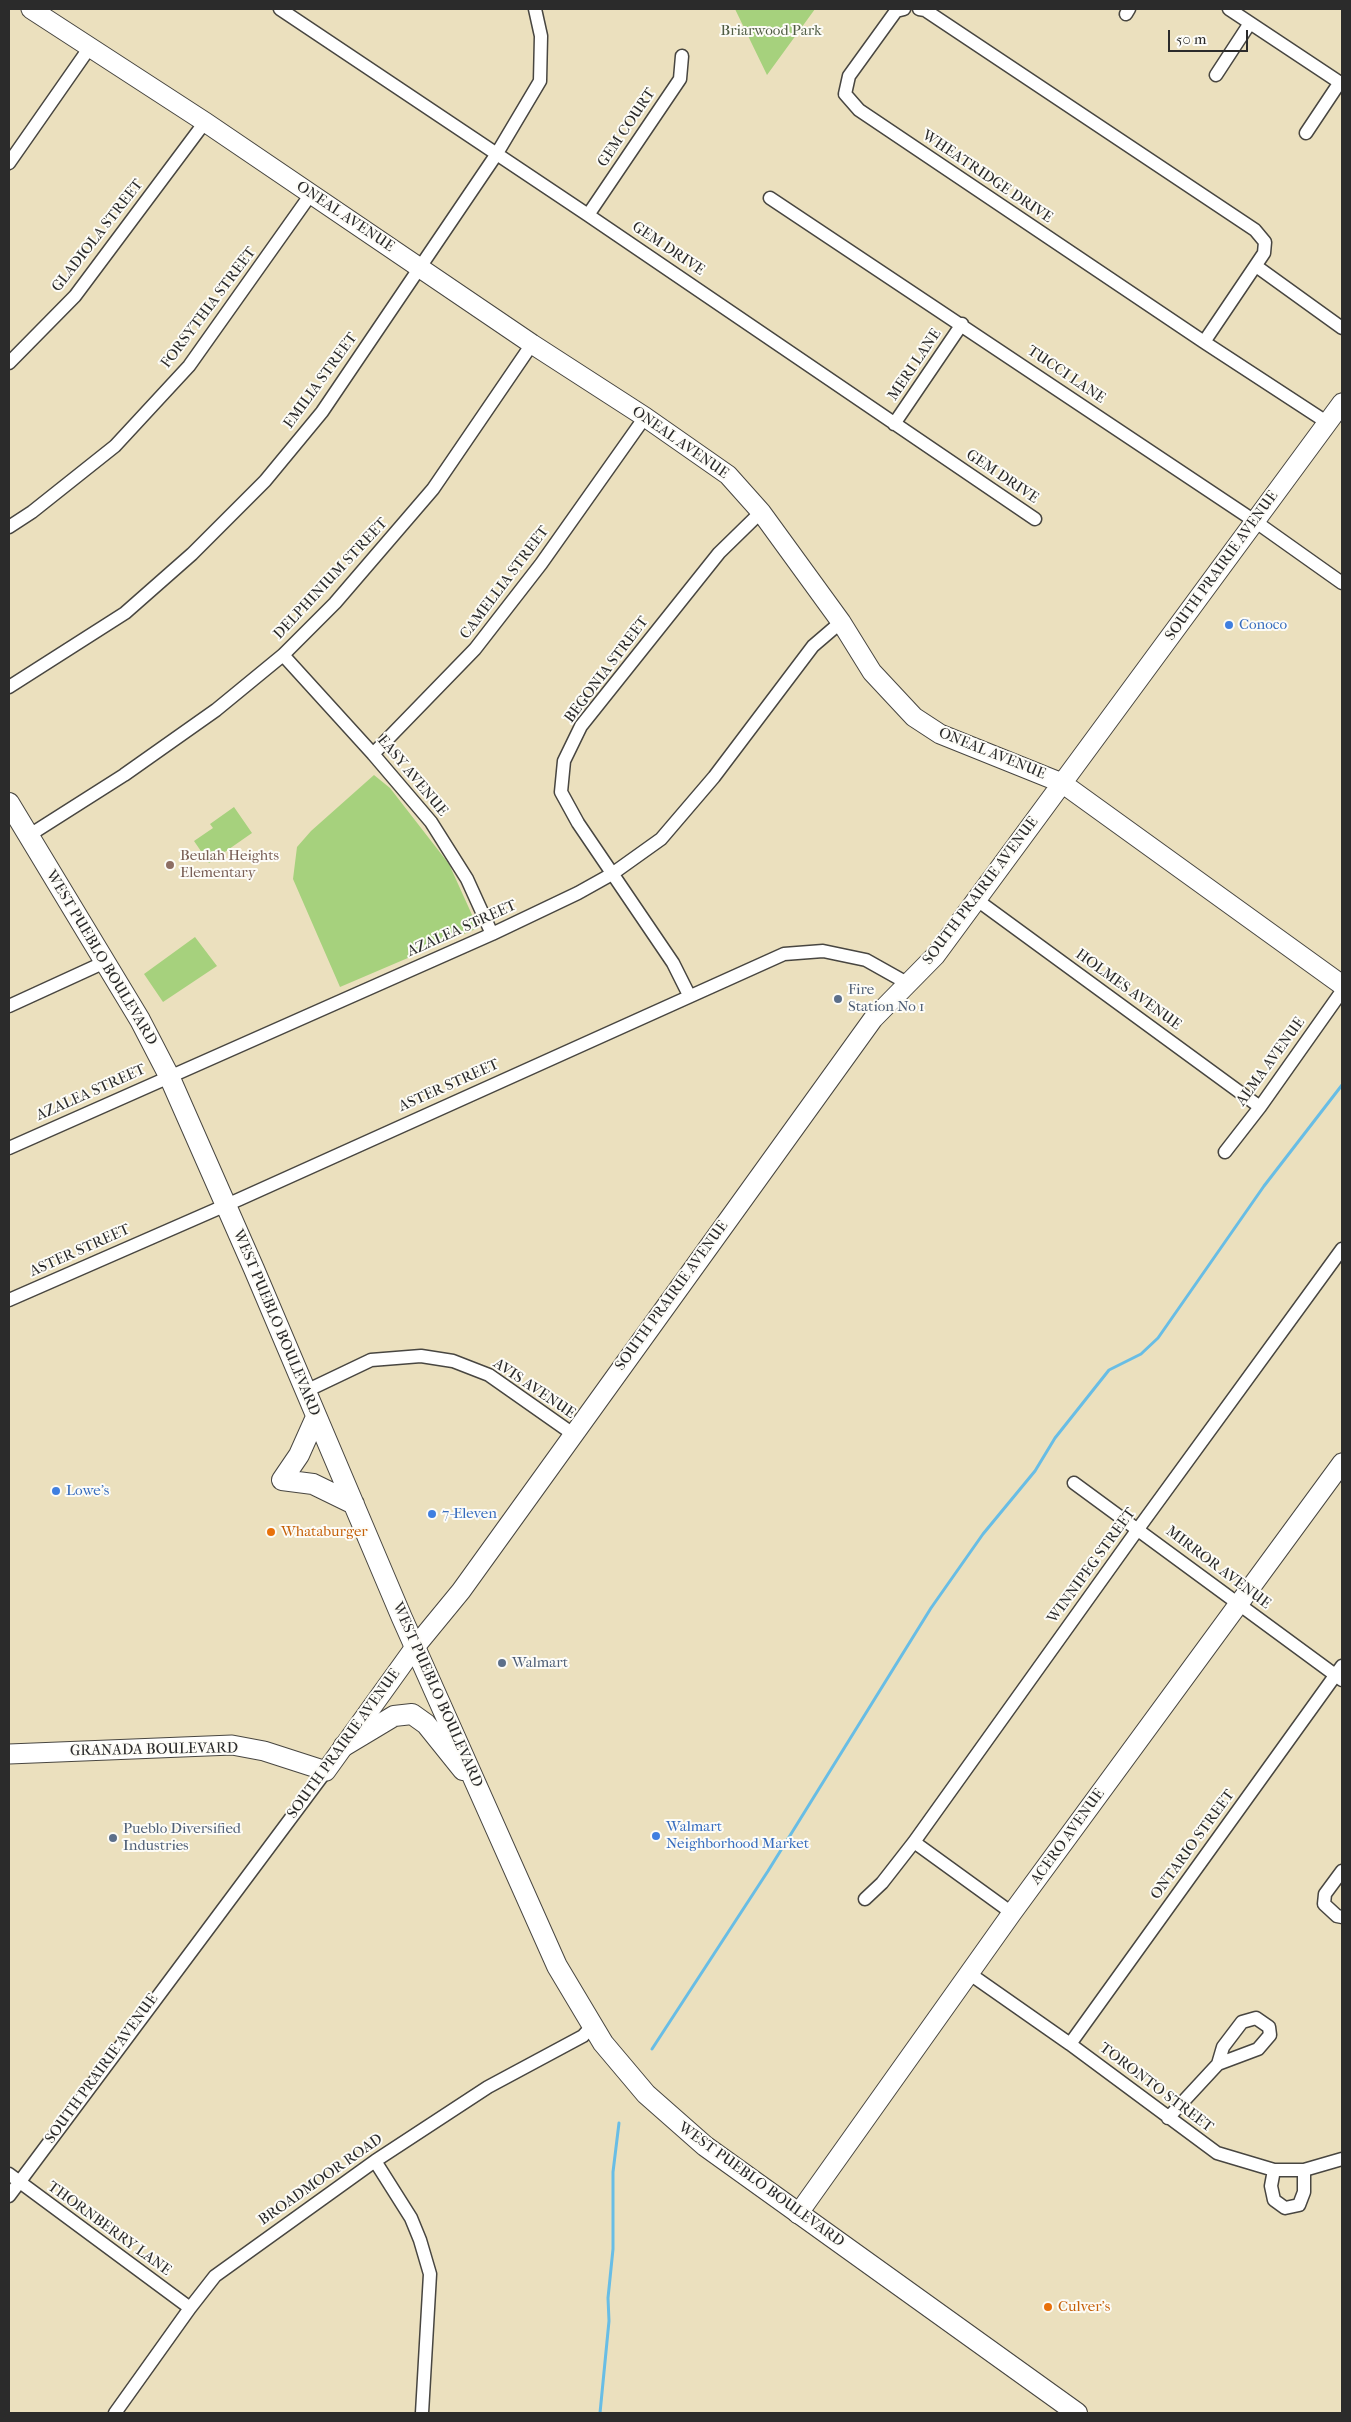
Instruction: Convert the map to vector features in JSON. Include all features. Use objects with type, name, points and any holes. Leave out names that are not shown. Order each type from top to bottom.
[{"type":"main road","name":"WEST PUEBLO BOULEVARD","points":[[9,803],[140,1020],[169,1076],[415,1647],[557,1966],[592,2026],[620,2065],[673,2120],[705,2146],[1077,2413]]},
{"type":"main road","points":[[316,1417],[299,1455],[282,1480],[313,1484],[354,1504]]},
{"type":"main road","points":[[344,1746],[394,1716],[412,1714],[422,1720],[431,1730],[481,1793]]},
{"type":"street","name":"ONEAL AVENUE","points":[[31,9],[205,122],[532,344],[645,417],[728,475],[762,512],[841,622],[872,672],[914,717],[940,734],[1062,783],[1342,985]]},
{"type":"street","name":"EMILIA STREET","points":[[9,687],[125,613],[192,554],[265,481],[322,412],[419,266],[496,155],[540,81],[541,36],[535,9]]},
{"type":"street","name":"WHEATRIDGE DRIVE","points":[[904,9],[896,11],[849,76],[845,94],[860,110],[1204,342],[1328,423]]},
{"type":"street","points":[[919,9],[933,16],[1255,230],[1265,242],[1264,253],[1204,342]]},
{"type":"street","points":[[1228,9],[1341,83],[1306,132]]},
{"type":"street","name":"GEM DRIVE","points":[[286,10],[496,155],[588,215],[1035,519]]},
{"type":"street","points":[[1216,75],[1250,23]]},
{"type":"street","points":[[9,163],[90,47]]},
{"type":"street","name":"GEM COURT","points":[[588,215],[680,80],[682,56]]},
{"type":"street","name":"GLADIOLA STREET","points":[[9,363],[75,296],[205,122]]},
{"type":"street","name":"FORSYTHIA STREET","points":[[9,527],[32,512],[115,446],[190,366],[310,194]]},
{"type":"street","name":"TUCCI LANE","points":[[770,198],[962,324],[1256,522],[1342,583]]},
{"type":"street","points":[[1256,266],[1342,328]]},
{"type":"street","name":"MERI LANE","points":[[894,424],[962,324]]},
{"type":"street","name":"DELPHINIUM STREET","points":[[28,836],[131,770],[216,710],[283,655],[335,603],[432,489],[532,344]]},
{"type":"street","name":"SOUTH PRAIRIE AVENUE","points":[[9,2196],[13,2179],[326,1771],[415,1647],[461,1591],[873,1019],[935,956],[1342,403]]},
{"type":"street","name":"CAMELLIA STREET","points":[[373,754],[475,649],[541,564],[645,417]]},
{"type":"street","name":"BEGONIA STREET","points":[[689,995],[673,964],[578,823],[561,792],[564,761],[582,726],[719,553],[762,512]]},
{"type":"street","name":"AZALEA STREET","points":[[9,1148],[492,934],[578,893],[612,874],[661,839],[714,777],[813,646],[841,622]]},
{"type":"street","name":"EASY AVENUE","points":[[283,655],[373,754],[430,822],[467,879],[492,934]]},
{"type":"street","name":"HOLMES AVENUE","points":[[977,900],[1260,1107]]},
{"type":"street","name":"ASTER STREET","points":[[9,1300],[784,954],[823,951],[866,960],[907,983]]},
{"type":"street","points":[[9,1006],[105,962]]},
{"type":"street","name":"ALMA AVENUE","points":[[1226,1152],[1342,991]]},
{"type":"street","name":"WINNIPEG STREET","points":[[865,1899],[882,1883],[914,1842],[1138,1529],[1342,1249]]},
{"type":"street","name":"AVIS AVENUE","points":[[306,1391],[371,1360],[422,1356],[453,1361],[489,1375],[573,1434]]},
{"type":"street","name":"ACERO AVENUE","points":[[798,2214],[1012,1913],[1342,1463]]},
{"type":"street","name":"MIRROR AVENUE","points":[[1074,1483],[1239,1604],[1340,1674]]},
{"type":"street","name":"ONTARIO STREET","points":[[1070,2044],[1340,1674]]},
{"type":"street","name":"GRANADA BOULEVARD","points":[[9,1754],[232,1745],[264,1751],[326,1771]]},
{"type":"street","points":[[914,1842],[1012,1913]]},
{"type":"street","points":[[1342,1871],[1325,1894],[1324,1904],[1329,1911],[1342,1917]]},
{"type":"street","name":"TORONTO STREET","points":[[970,1974],[1070,2044],[1217,2154],[1274,2170],[1304,2170],[1342,2159]]},
{"type":"street","name":"BROADMOOR ROAD","points":[[115,2413],[190,2308],[216,2276],[375,2161],[488,2087],[583,2036],[592,2026]]},
{"type":"street","points":[[1168,2118],[1218,2064]]},
{"type":"street","points":[[375,2161],[411,2218],[430,2274],[422,2413]]},
{"type":"street","points":[[1274,2170],[1271,2186],[1274,2200],[1285,2208],[1298,2205],[1304,2192],[1304,2170]]},
{"type":"street","name":"THORNBERRY LANE","points":[[13,2179],[190,2308]]},
{"type":"green space","name":"Briarwood Park","points":[[735,9],[815,9],[767,75]]},
{"type":"green space","points":[[374,775],[390,788],[449,864],[478,928],[340,987],[293,879],[297,847],[311,831]]},
{"type":"green space","points":[[234,807],[252,833],[209,863],[194,841],[213,828],[210,824]]},
{"type":"green space","points":[[195,937],[217,966],[163,1002],[144,974]]},
{"type":"waterway","points":[[652,2049],[768,1871],[931,1608],[983,1534],[1035,1471],[1055,1438],[1109,1370],[1141,1354],[1158,1338],[1264,1186],[1342,1085]]},
{"type":"waterway","points":[[600,2413],[609,2321],[608,2298],[613,2249],[613,2172],[619,2123]]},
{"type":"place","name":"Conoco","points":[[1229,625]]},
{"type":"place","name":"Beulah Heights Elementary","points":[[170,865]]},
{"type":"place","name":"Fire Station No 1","points":[[838,999]]},
{"type":"place","name":"Lowe's","points":[[56,1491]]},
{"type":"place","name":"7-Eleven","points":[[432,1514]]},
{"type":"place","name":"Whataburger","points":[[271,1532]]},
{"type":"place","name":"Walmart","points":[[502,1663]]},
{"type":"place","name":"Walmart Neighborhood Market","points":[[656,1836]]},
{"type":"place","name":"Pueblo Diversified Industries","points":[[113,1838]]},
{"type":"place","name":"Culver's","points":[[1048,2307]]}]
